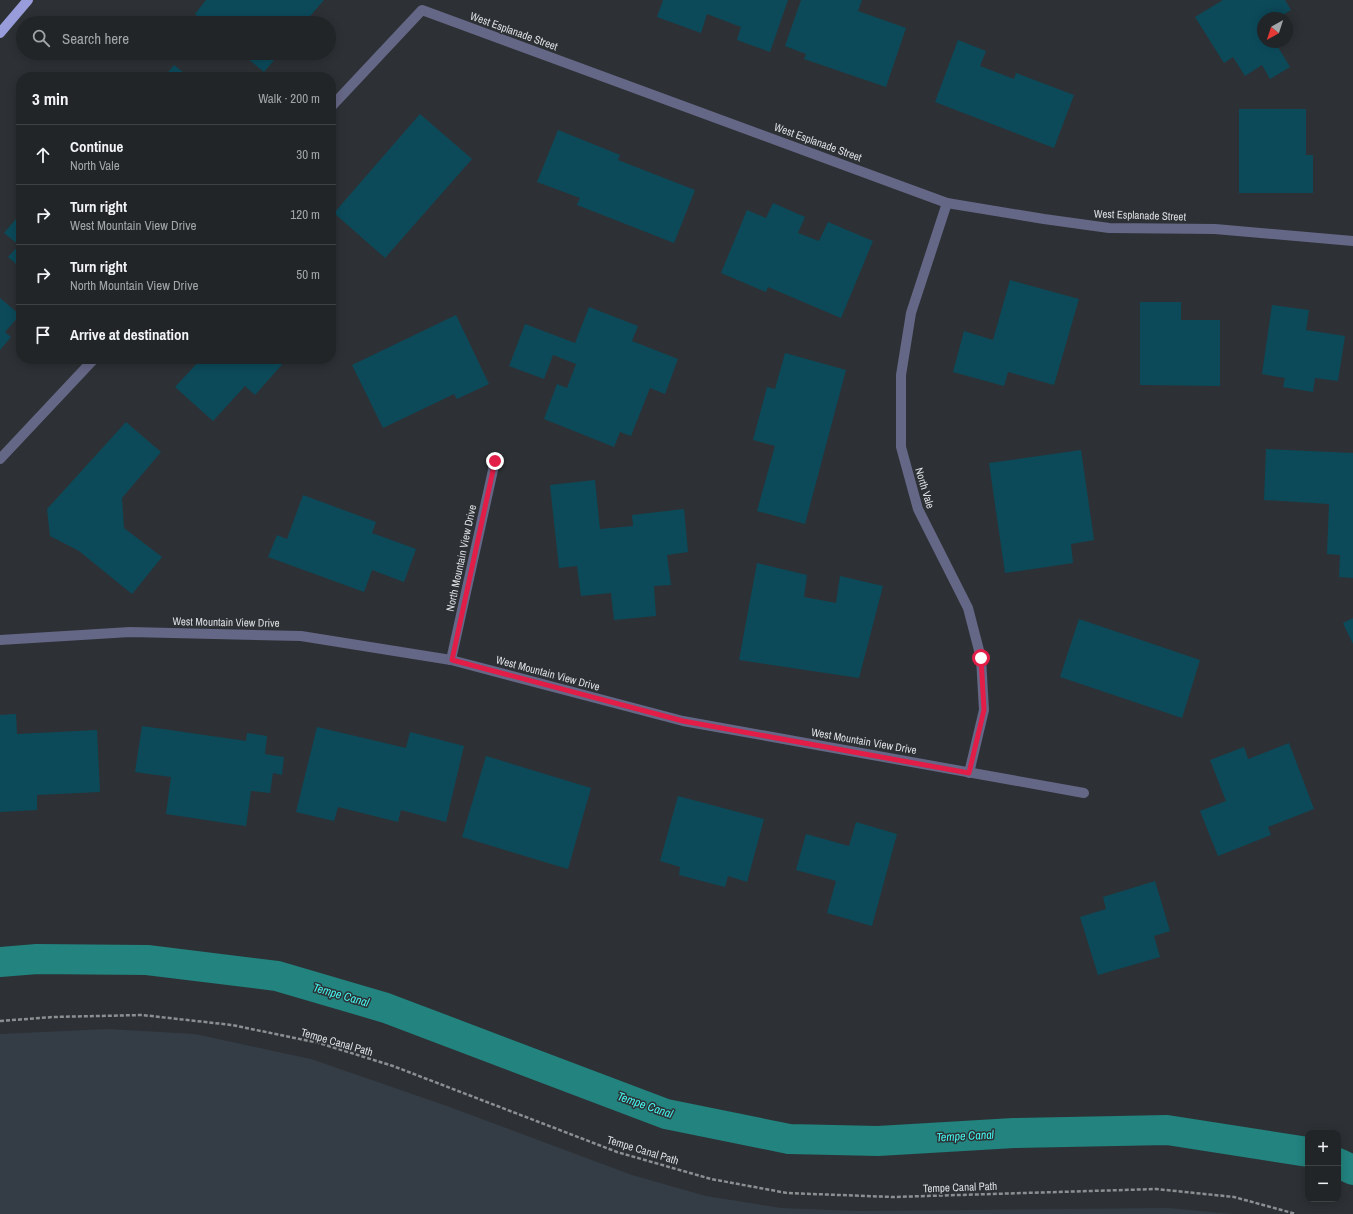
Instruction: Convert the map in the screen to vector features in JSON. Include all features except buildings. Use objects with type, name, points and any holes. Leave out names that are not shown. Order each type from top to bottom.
[{"type":"main road","points":[[0,33],[28,0]]},
{"type":"street","name":"West Esplanade Street","points":[[336,102],[422,10],[947,203],[1109,228],[1215,229],[1353,241]]},
{"type":"street","name":"North Vale","points":[[947,203],[911,313],[901,375],[901,447],[918,509],[968,608],[981,658],[984,710],[969,773]]},
{"type":"street","points":[[0,458],[89,364]]},
{"type":"street","name":"North Mountain View Drive","points":[[452,660],[495,461]]},
{"type":"street","name":"West Mountain View Drive","points":[[0,640],[130,632],[301,636],[452,660],[683,721],[1084,793]]},
{"type":"path","name":"Tempe Canal Path","points":[[0,1021],[53,1017],[142,1015],[232,1025],[312,1042],[393,1066],[617,1152],[711,1179],[787,1193],[893,1197],[1156,1189],[1234,1197],[1296,1214]]},
{"type":"shaded area","points":[[108,1029],[195,1034],[311,1059],[447,1106],[632,1175],[706,1196],[781,1208],[859,1211],[1168,1208],[1232,1214],[0,1214],[0,1034]]},
{"type":"waterway","name":"Tempe Canal","points":[[0,962],[37,959],[147,960],[277,976],[386,1008],[666,1114],[789,1139],[878,1141],[1014,1133],[1167,1130],[1305,1152]]},
{"type":"waterway","name":"Tempe Canal","points":[[1341,1164],[1353,1170]]},
{"type":"route","points":[[495,461],[452,660],[541,682],[683,721],[969,773],[984,710],[981,658]]}]
